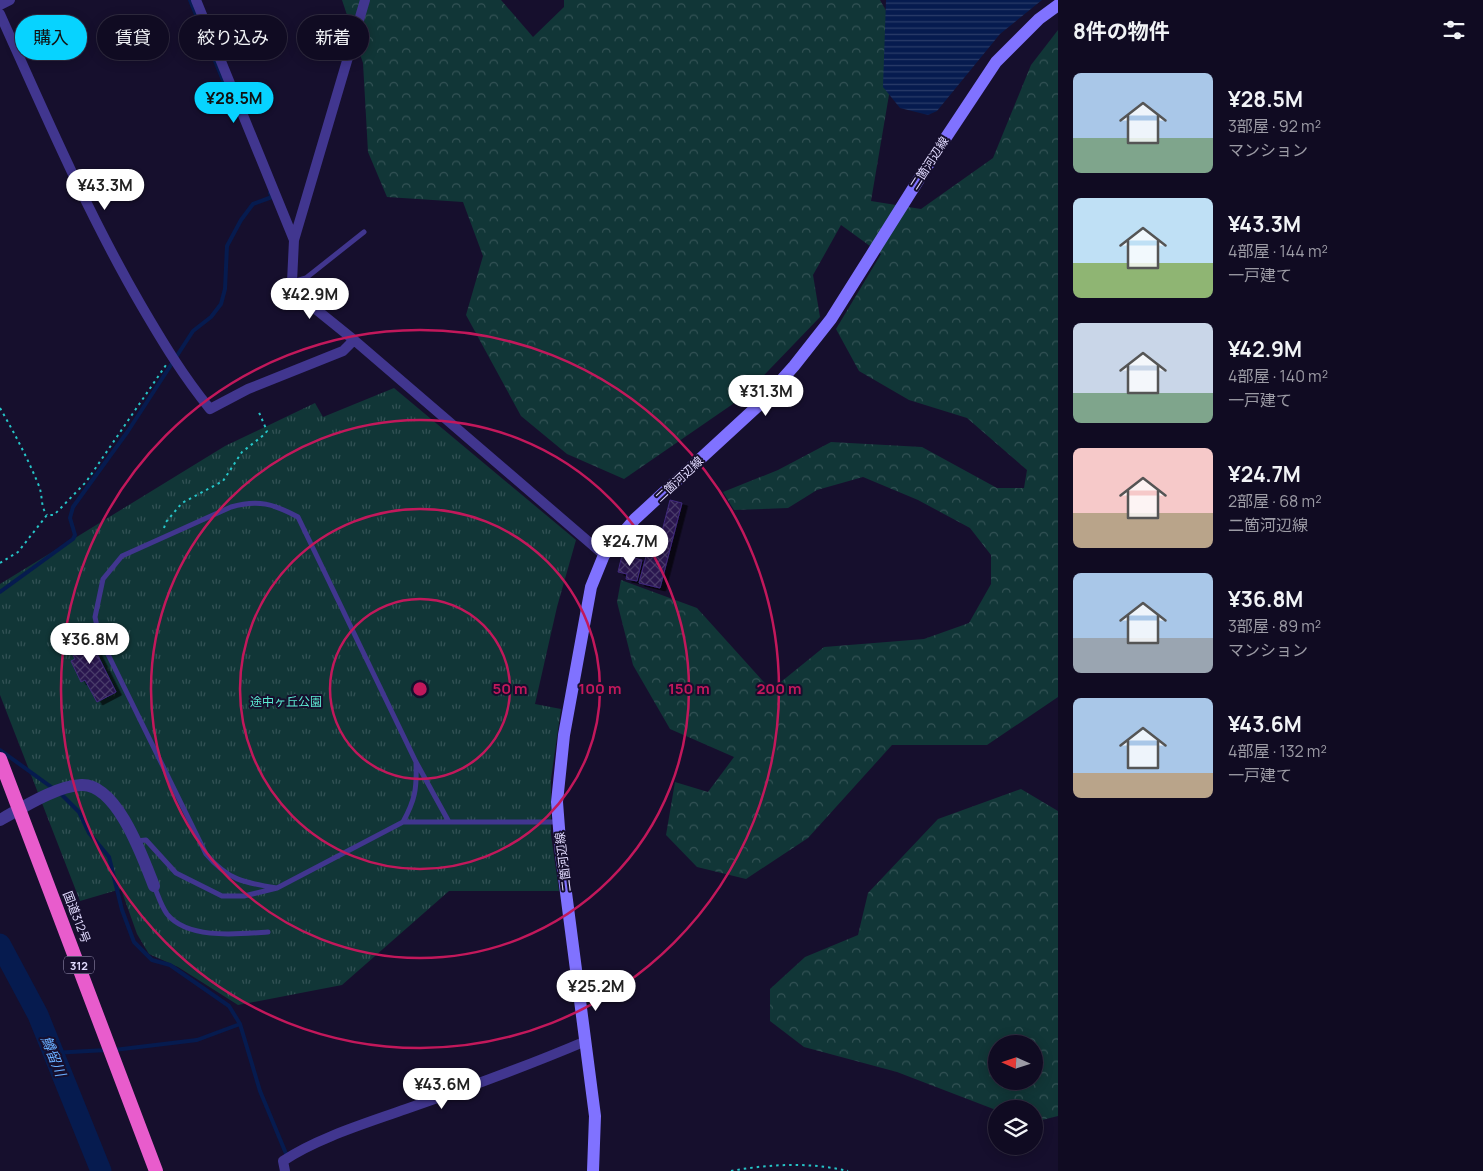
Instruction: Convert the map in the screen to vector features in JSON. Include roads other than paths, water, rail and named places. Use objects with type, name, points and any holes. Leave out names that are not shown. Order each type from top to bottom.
[{"type":"highway","name":"国道312号","points":[[0,759],[21,809],[156,1171]]},
{"type":"main road","name":"二箇河辺線","points":[[593,1171],[596,1116],[558,822],[559,774],[581,633],[591,587],[604,556],[635,519],[761,403],[794,366],[831,319],[931,160],[996,62],[1039,19],[1058,5]]},
{"type":"street","points":[[0,6],[10,0]]},
{"type":"street","points":[[196,0],[294,240]]},
{"type":"street","points":[[365,0],[294,240],[292,282],[297,294],[354,340],[604,556]]},
{"type":"street","points":[[0,14],[63,155],[114,257],[171,357],[210,409],[248,389],[343,351],[354,340]]},
{"type":"street","points":[[0,820],[67,787],[83,785],[98,788],[113,803],[135,841],[154,886]]},
{"type":"street","points":[[285,1171],[283,1161],[298,1151],[381,1118],[517,1070],[586,1041]]},
{"type":"lane","points":[[292,282],[306,278],[364,232]]},
{"type":"lane","points":[[277,888],[238,879],[220,870],[206,854],[99,636],[95,617],[103,578],[122,556],[246,503],[274,504],[298,517],[416,762],[449,822]]},
{"type":"lane","points":[[403,822],[413,803],[417,788],[416,762]]},
{"type":"lane","points":[[135,841],[146,840],[176,873],[222,896],[244,896],[277,888],[403,822],[558,822]]},
{"type":"lane","points":[[154,886],[168,915],[178,923],[198,932],[225,935],[268,932]]},
{"type":"water","points":[[886,0],[1042,0],[1000,34],[937,111],[928,115],[900,108],[883,87]]},
{"type":"waterway","points":[[190,0],[232,102]]},
{"type":"waterway","points":[[0,592],[73,539],[75,535],[70,518],[73,507],[128,431],[193,331],[211,317],[221,304],[225,289],[227,246],[241,220],[253,204],[272,197],[270,193]]},
{"type":"waterway","points":[[0,750],[54,789]]},
{"type":"waterway","points":[[60,793],[79,812],[89,833],[109,857],[122,910],[134,942],[152,960],[170,965],[229,1006],[240,1024],[260,1091],[287,1156]]},
{"type":"waterway","name":"鱒留川","points":[[0,944],[38,1015],[101,1171]]},
{"type":"waterway","points":[[114,1050],[197,1040],[240,1024]]},
{"type":"waterway","points":[[52,1053],[107,1050]]},
{"type":"park label","name":"途中ヶ丘公園","points":[[286,701]]}]
